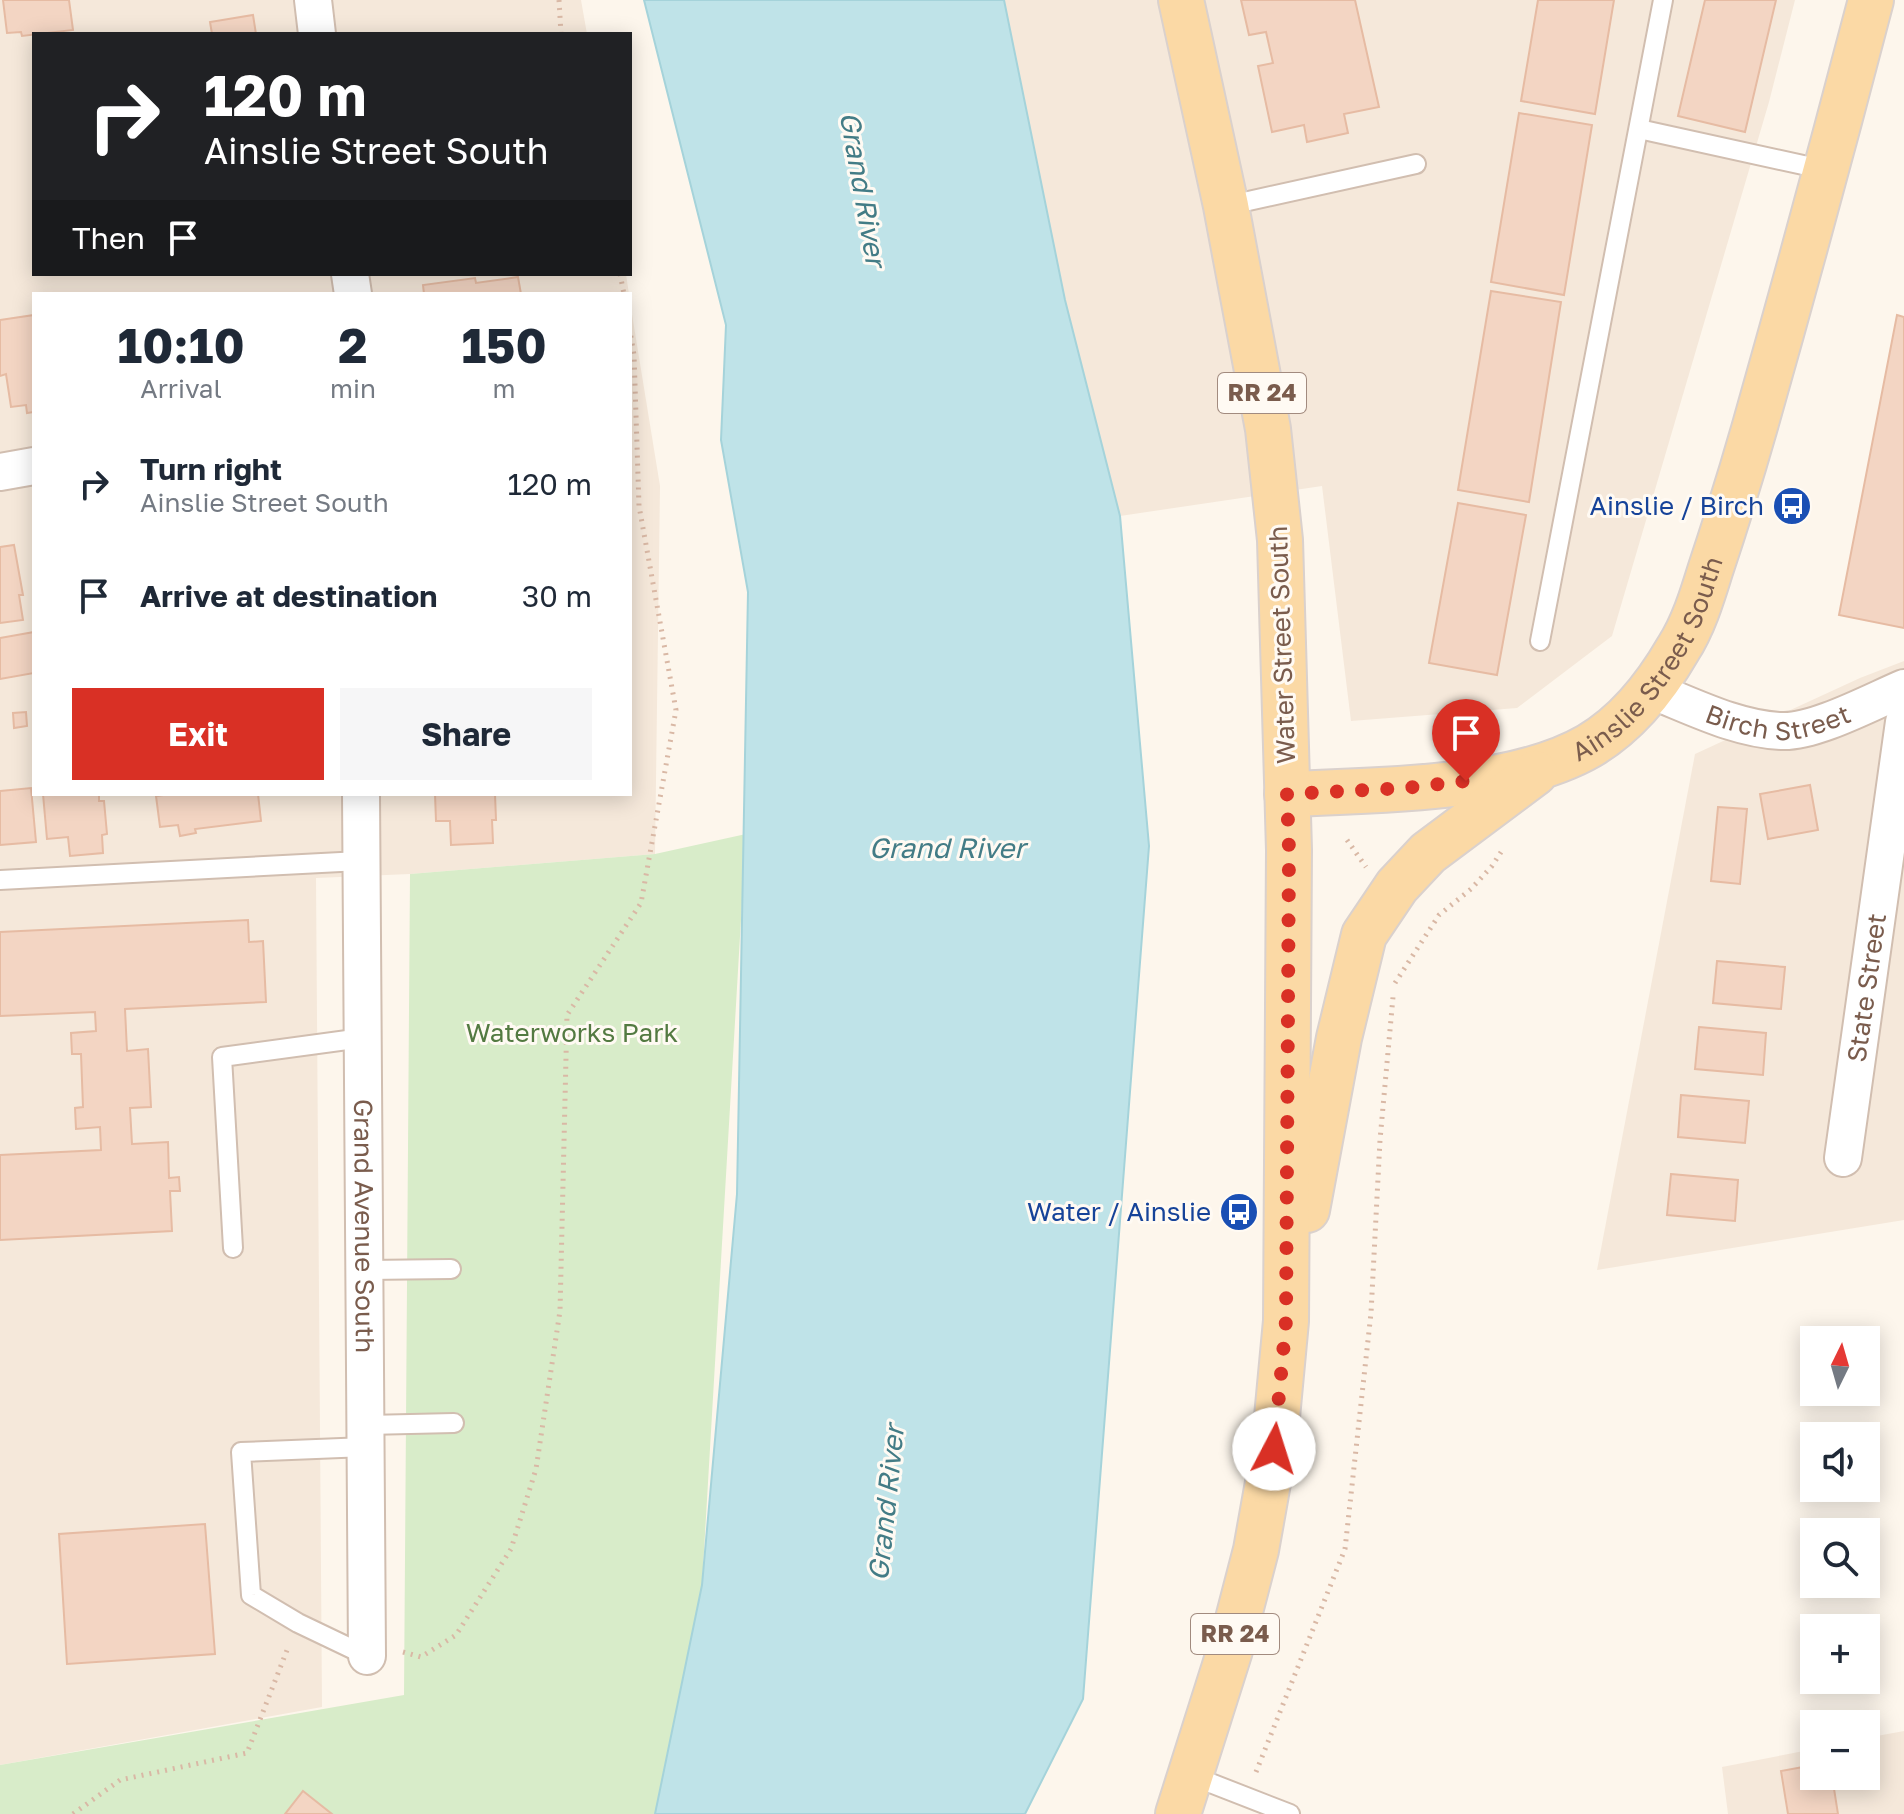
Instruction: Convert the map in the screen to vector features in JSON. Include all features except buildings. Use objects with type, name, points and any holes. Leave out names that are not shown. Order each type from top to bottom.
[{"type":"main road","name":"Water Street South","points":[[1181,0],[1226,206],[1268,429],[1280,540],[1289,850],[1286,1321],[1274,1449],[1256,1550],[1230,1650],[1184,1794]]},
{"type":"main road","name":"Ainslie Street South","points":[[1287,794],[1405,788],[1466,781],[1543,766],[1588,746],[1623,723],[1651,690],[1680,647],[1701,598],[1730,512],[1871,0]]},
{"type":"main road","points":[[1286,1321],[1339,1038],[1364,935],[1397,886],[1428,853],[1543,766]]},
{"type":"street","points":[[313,0],[317,32]]},
{"type":"street","points":[[0,472],[32,466]]},
{"type":"street","name":"Birch Street","points":[[1651,690],[1720,718],[1783,732],[1839,716],[1904,688]]},
{"type":"street","name":"State Street","points":[[1843,1158],[1904,722]]},
{"type":"street","name":"Grand Avenue South","points":[[361,796],[367,1648]]},
{"type":"lane","points":[[1540,641],[1663,0]]},
{"type":"lane","points":[[1639,129],[1826,170]]},
{"type":"lane","points":[[1226,206],[1416,164]]},
{"type":"lane","points":[[0,880],[360,861]]},
{"type":"lane","points":[[233,1248],[222,1057],[362,1038]]},
{"type":"lane","points":[[366,1270],[451,1269]]},
{"type":"lane","points":[[367,1648],[298,1623],[251,1595],[241,1452],[454,1423]]},
{"type":"lane","points":[[1184,1794],[1246,1797],[1290,1814]]},
{"type":"path","points":[[559,0],[561,32]]},
{"type":"path","points":[[367,1648],[421,1657],[456,1635],[511,1549],[536,1469],[560,1311],[567,1015],[641,903],[676,710],[639,506],[632,343]]},
{"type":"path","points":[[1347,840],[1369,870]]},
{"type":"path","points":[[1246,1797],[1345,1549],[1371,1313],[1380,1140],[1394,984],[1439,915],[1471,889]]},
{"type":"path","points":[[73,1814],[120,1780],[247,1753],[298,1623]]},
{"type":"shaded area","points":[[0,0],[581,0],[587,32],[32,32],[32,276],[626,276],[629,292],[32,292],[32,796],[632,796],[632,314],[660,486],[655,854],[410,874],[316,878],[322,1707],[0,1765]]},
{"type":"shaded area","points":[[1004,0],[1795,0],[1769,102],[1612,636],[1517,708],[1351,721],[1322,486],[1120,516],[1065,300]]},
{"type":"shaded area","points":[[1904,661],[1904,1220],[1597,1270],[1695,754]]},
{"type":"shaded area","points":[[1904,1731],[1904,1814],[1728,1814],[1722,1767],[1800,1752],[1800,1790],[1880,1790],[1880,1735]]},
{"type":"green space","name":"Waterworks Park","points":[[746,834],[702,1585],[655,1814],[0,1814],[0,1765],[404,1695],[410,874],[655,854]]},
{"type":"water","name":"Grand River","points":[[644,0],[1004,0],[1065,300],[1120,516],[1149,846],[1083,1699],[1025,1814],[655,1814],[702,1585],[737,1194],[748,592],[721,440],[726,325]]},
{"type":"place","name":"Ainslie / Birch","points":[[1792,506]]},
{"type":"place","name":"Water / Ainslie","points":[[1239,1212]]},
{"type":"route","points":[[1274,1449],[1286,1321],[1287,794],[1405,788],[1466,781]]}]
